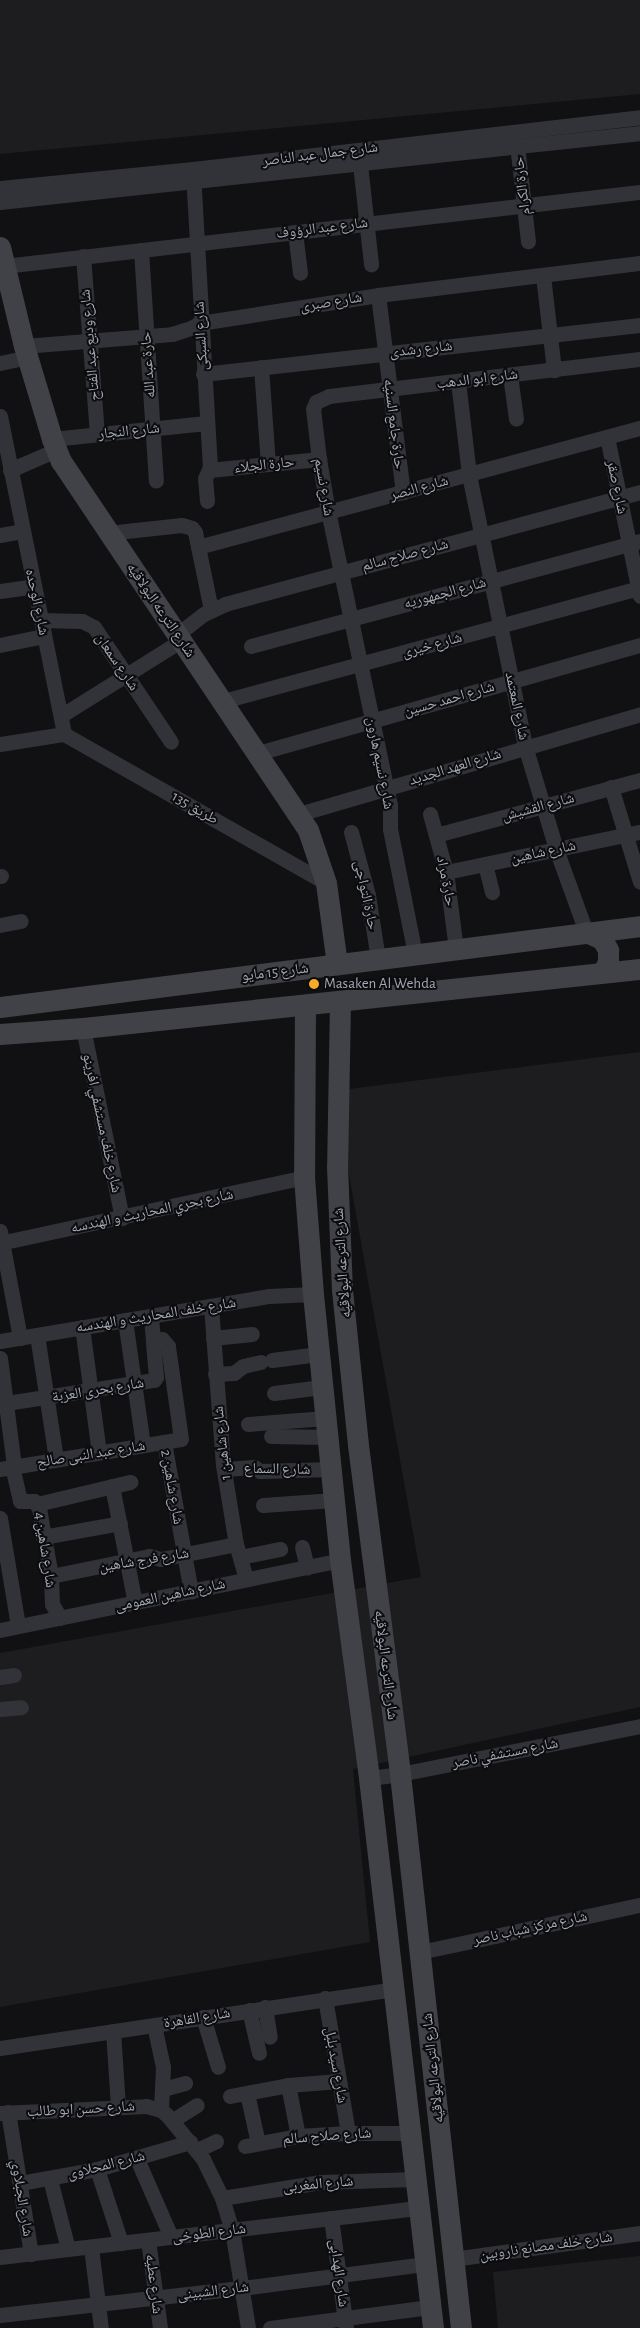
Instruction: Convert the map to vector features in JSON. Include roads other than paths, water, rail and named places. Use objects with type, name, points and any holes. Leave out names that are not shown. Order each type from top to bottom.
[{"type":"street","name":"شارع جمال عبد الناصر","points":[[0,188],[360,164],[640,117]]},
{"type":"street","name":"شارع جمال عبد الناصر","points":[[0,202],[193,175],[516,139],[640,133]]},
{"type":"street","name":"حارة الكرام","points":[[516,139],[528,241]]},
{"type":"street","points":[[360,164],[371,264]]},
{"type":"street","name":"شارع السبكى","points":[[193,175],[209,470],[205,478],[207,501]]},
{"type":"street","name":"شارع عبد الرؤوف","points":[[2,256],[83,256],[640,192]]},
{"type":"street","points":[[295,232],[300,273]]},
{"type":"street","name":"حارة عبد الله","points":[[140,250],[156,481]]},
{"type":"street","name":"شارع الترعه البولاقيه","points":[[2,256],[7,306],[26,352],[54,444],[68,474],[299,814],[315,847],[326,882],[337,964]]},
{"type":"street","name":"شارع وديع عبد الفتاح","points":[[83,256],[97,434]]},
{"type":"street","name":"شارع صبرى","points":[[0,363],[26,352],[90,341],[182,332],[200,323],[378,295],[640,263]]},
{"type":"street","points":[[543,276],[554,370]]},
{"type":"street","name":"حارة جامع السنيه","points":[[378,295],[403,492]]},
{"type":"street","name":"شارع رشدى","points":[[203,374],[640,324]]},
{"type":"street","name":"شارع ابو الدهب","points":[[316,402],[329,396],[510,376],[640,359]]},
{"type":"street","points":[[261,367],[268,464]]},
{"type":"street","points":[[510,376],[516,419]]},
{"type":"street","name":"شارع المعتمد","points":[[458,382],[468,474],[526,746],[556,849],[586,932]]},
{"type":"street","name":"شارع نسيم","points":[[316,402],[313,409],[319,459],[341,572]]},
{"type":"street","points":[[1,422],[7,474]]},
{"type":"street","name":"شارع النجار","points":[[7,474],[54,444],[97,434],[206,423]]},
{"type":"street","name":"شارع النصر","points":[[198,547],[640,428]]},
{"type":"street","name":"شارع صقر","points":[[607,438],[620,498],[635,542],[639,591]]},
{"type":"street","name":"حارة الجلاء","points":[[209,470],[319,459]]},
{"type":"street","name":"شارع الوحده","points":[[7,474],[22,531],[62,715],[64,734]]},
{"type":"street","name":"شارع صلاح سالم","points":[[62,715],[126,675],[180,637],[210,610],[225,604],[640,492]]},
{"type":"street","points":[[108,532],[182,525],[192,528],[195,532],[210,610]]},
{"type":"street","points":[[0,535],[22,531]]},
{"type":"street","name":"شارع الجمهوريه","points":[[251,646],[635,542]]},
{"type":"street","name":"شارع نسيم هارون","points":[[341,572],[391,811],[390,829],[415,954]]},
{"type":"street","points":[[0,591],[34,586]]},
{"type":"street","name":"شارع خيرى","points":[[223,701],[500,626],[639,591]]},
{"type":"street","name":"شارع سمعان","points":[[41,620],[82,621],[90,624],[97,630],[171,742]]},
{"type":"street","points":[[0,645],[44,636]]},
{"type":"street","name":"شارع احمد حسين","points":[[258,753],[640,645]]},
{"type":"street","name":"شارع العهد الجديد","points":[[299,814],[640,714]]},
{"type":"street","points":[[0,743],[64,734]]},
{"type":"street","name":"طريق 135","points":[[64,734],[326,882]]},
{"type":"street","name":"شارع القشيش","points":[[436,835],[640,780]]},
{"type":"street","points":[[612,787],[633,833],[640,882]]},
{"type":"street","name":"حارة مراد","points":[[430,814],[446,872],[456,949]]},
{"type":"street","name":"حارة التواجى","points":[[351,832],[368,895],[378,959]]},
{"type":"street","name":"شارع شاهين","points":[[446,872],[633,833]]},
{"type":"street","points":[[485,864],[492,892]]},
{"type":"street","points":[[0,925],[20,921]]},
{"type":"street","name":"شارع 15 مايو","points":[[0,1006],[640,926]]},
{"type":"street","points":[[586,932],[602,939],[608,950],[608,962],[602,972]]},
{"type":"street","points":[[0,1034],[83,1028],[640,969]]},
{"type":"street","name":"شارع الترعه البولاقيه","points":[[340,1001],[337,1083],[338,1226],[354,1403],[400,1774],[461,2328]]},
{"type":"street","name":"شارع الترعه البولاقيه","points":[[305,1005],[304,1178],[322,1388],[340,1560],[369,1778],[433,2328]]},
{"type":"street","name":"شارع خلف مستشفي افرينو","points":[[83,1028],[122,1218]]},
{"type":"street","name":"شارع بحري المحاريث و الهندسه","points":[[1,1239],[122,1218],[304,1178]]},
{"type":"street","points":[[307,1227],[338,1226]]},
{"type":"street","points":[[1,1239],[20,1338]]},
{"type":"street","name":"شارع خلف المحاريث و الهندسه","points":[[0,1341],[269,1296],[313,1294]]},
{"type":"street","name":"شارع شاهين 1","points":[[211,1306],[224,1469],[238,1550],[246,1579]]},
{"type":"street","points":[[151,1316],[153,1340]]},
{"type":"street","points":[[125,1320],[143,1445]]},
{"type":"street","points":[[82,1327],[99,1452]]},
{"type":"street","points":[[213,1338],[252,1334]]},
{"type":"street","points":[[37,1335],[45,1398],[56,1459]]},
{"type":"street","name":"شارع عبد النبى صالح","points":[[9,1467],[181,1439],[167,1344],[162,1339],[153,1340]]},
{"type":"street","name":"شارع بحرى العزبة","points":[[3,1404],[156,1379],[153,1340]]},
{"type":"street","points":[[216,1374],[234,1373],[244,1366],[267,1361],[319,1354]]},
{"type":"street","points":[[0,1358],[9,1467]]},
{"type":"street","points":[[274,1393],[322,1388]]},
{"type":"street","points":[[248,1424],[327,1428]]},
{"type":"street","points":[[271,1436],[327,1428]]},
{"type":"street","name":"شارع شاهين 2","points":[[164,1442],[175,1467],[184,1555],[191,1592]]},
{"type":"street","name":"شارع شاهين 4","points":[[9,1467],[20,1501],[31,1500],[37,1504],[51,1576],[52,1604],[60,1618]]},
{"type":"street","name":"شارع السماع","points":[[224,1469],[254,1467],[260,1471],[331,1469]]},
{"type":"street","points":[[37,1504],[130,1482]]},
{"type":"street","points":[[112,1486],[135,1603]]},
{"type":"street","points":[[263,1505],[334,1500]]},
{"type":"street","points":[[0,1518],[5,1580],[18,1626]]},
{"type":"street","points":[[43,1537],[120,1523]]},
{"type":"street","points":[[302,1547],[307,1567]]},
{"type":"street","name":"شارع فرج شاهين","points":[[51,1576],[149,1556],[161,1559],[238,1550],[280,1549]]},
{"type":"street","name":"شارع شاهين العمومى","points":[[0,1630],[340,1560]]},
{"type":"street","points":[[0,1709],[22,1707]]},
{"type":"street","name":"شارع مستشفي ناصر","points":[[369,1778],[400,1774],[640,1726]]},
{"type":"street","name":"شارع مركز شباب ناصر","points":[[420,1952],[640,1904]]},
{"type":"street","name":"شارع القاهرة","points":[[0,2048],[394,1989]]},
{"type":"street","name":"شارع سيد بلبل","points":[[325,1998],[348,2133]]},
{"type":"street","points":[[265,2007],[270,2037]]},
{"type":"street","points":[[249,2010],[259,2053]]},
{"type":"street","points":[[202,2017],[218,2067]]},
{"type":"street","points":[[154,2025],[163,2067],[161,2110],[173,2120],[194,2146],[222,2198],[232,2230],[248,2328]]},
{"type":"street","points":[[113,2031],[118,2107]]},
{"type":"street","points":[[230,2096],[288,2086],[339,2081]]},
{"type":"street","points":[[163,2089],[185,2083]]},
{"type":"street","points":[[288,2086],[298,2136]]},
{"type":"street","name":"شارع صلاح سالم","points":[[246,2093],[252,2144],[298,2136],[348,2133],[410,2133]]},
{"type":"street","points":[[173,2120],[197,2105]]},
{"type":"street","name":"شارع حسن ابو طالب","points":[[4,2112],[146,2106],[161,2110]]},
{"type":"street","name":"شارع الجبلاوي","points":[[4,2112],[20,2184],[31,2254]]},
{"type":"street","name":"شارع المحلاوى","points":[[20,2184],[96,2169],[216,2141]]},
{"type":"street","points":[[137,2159],[171,2237]]},
{"type":"street","points":[[96,2169],[121,2243]]},
{"type":"street","name":"شارع المغربى","points":[[222,2198],[274,2188],[321,2182],[415,2178]]},
{"type":"street","points":[[50,2179],[68,2249]]},
{"type":"street","name":"شارع الطوخى","points":[[0,2257],[419,2208]]},
{"type":"street","name":"شارع الهدابى","points":[[331,2218],[346,2323]]},
{"type":"street","name":"شارع خلف مصانع ناروبين","points":[[453,2259],[640,2233]]},
{"type":"street","name":"شارع عطيه","points":[[148,2240],[160,2328]]},
{"type":"street","points":[[90,2247],[101,2328]]},
{"type":"street","name":"شارع الشبينى","points":[[0,2315],[242,2288],[425,2264]]},
{"type":"street","points":[[270,2328],[346,2323],[430,2306]]},
{"type":"place","name":"Masaken Al Wehda","points":[[314,984]]}]
